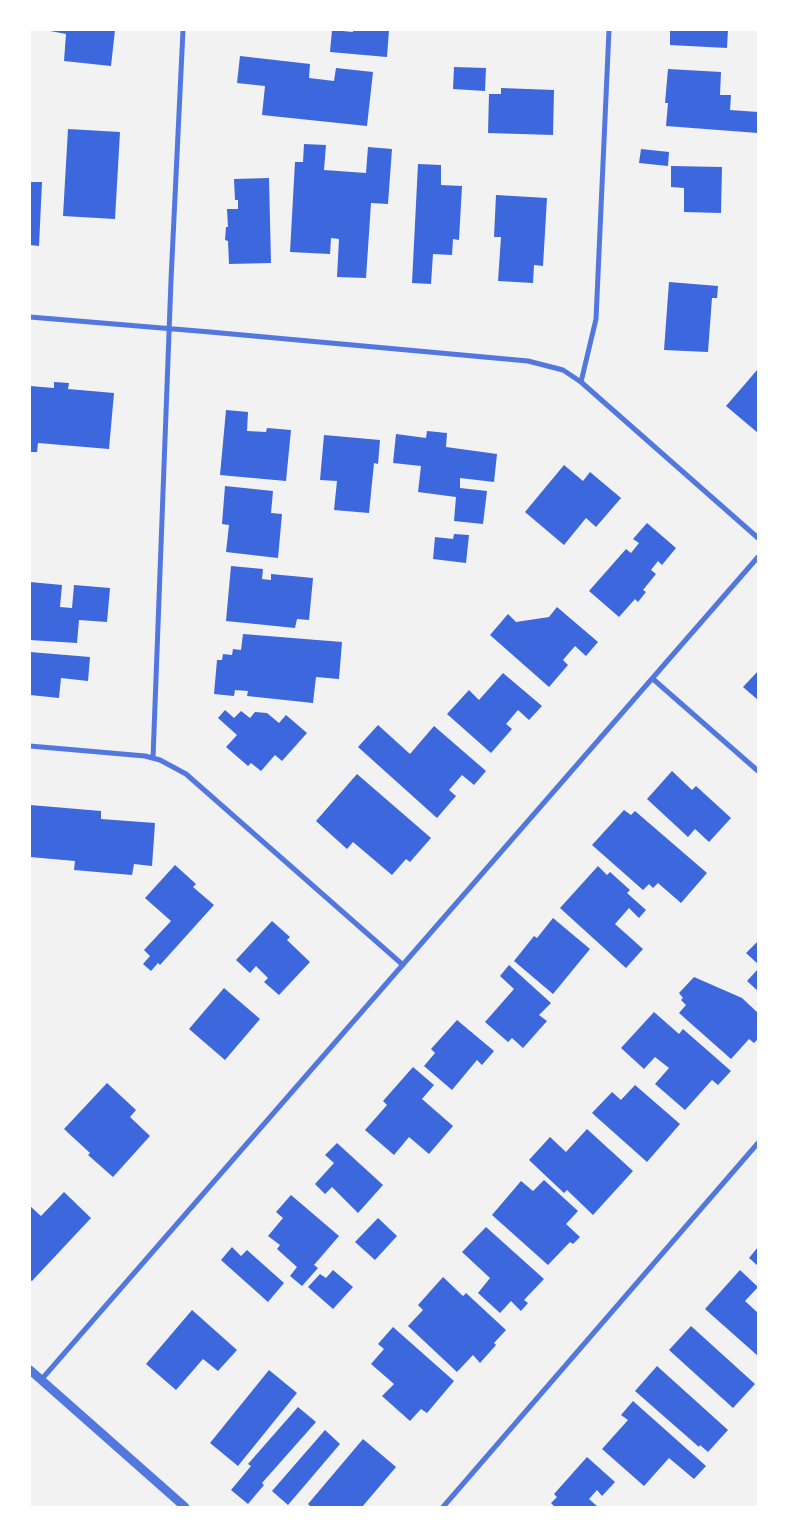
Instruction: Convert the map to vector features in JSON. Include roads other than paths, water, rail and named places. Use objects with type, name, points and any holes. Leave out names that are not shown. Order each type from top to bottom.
[{"type":"street","points":[[153,758],[169,328],[183,30]]},
{"type":"street","points":[[581,382],[596,319],[608,30]]},
{"type":"street","points":[[30,318],[169,328],[528,361],[563,370],[581,382],[758,538]]},
{"type":"street","points":[[41,1380],[758,557]]},
{"type":"street","points":[[652,679],[758,771]]},
{"type":"street","points":[[30,746],[130,754],[153,758],[186,774],[404,965]]},
{"type":"street","points":[[443,1507],[758,1144]]},
{"type":"street","points":[[30,1370],[184,1507]]}]
